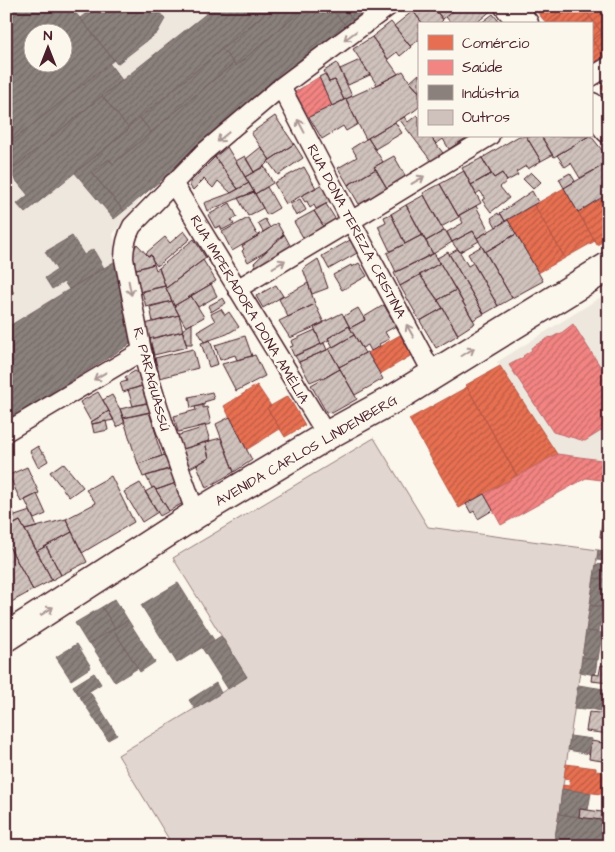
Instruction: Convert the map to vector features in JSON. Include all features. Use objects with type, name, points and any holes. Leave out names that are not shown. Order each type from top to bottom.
[{"type":"main road","points":[[509,6],[522,22]]},
{"type":"main road","points":[[592,108],[609,130]]},
{"type":"main road","name":"AVENIDA CARLOS LINDENBERG","points":[[6,638],[196,514],[433,374],[609,266]]},
{"type":"street","points":[[173,183],[203,153],[281,87],[389,6]]},
{"type":"street","points":[[592,76],[609,66]]},
{"type":"street","name":"RUA DONA TEREZA CRISTINA","points":[[281,87],[433,374]]},
{"type":"street","points":[[237,289],[487,138]]},
{"type":"street","name":"R. PARAGUASSÚ","points":[[173,183],[132,226],[126,240],[124,259],[142,351],[165,428],[196,514]]},
{"type":"street","name":"RUA IMPERADORA DONA AMÉLIA","points":[[173,183],[328,435]]},
{"type":"street","points":[[6,432],[142,351]]},
{"type":"shaded area","points":[[6,6],[371,6],[145,194],[113,234],[132,343],[6,421]]},
{"type":"shaded area","points":[[609,292],[609,461],[557,454],[497,362]]},
{"type":"shaded area","points":[[374,438],[428,527],[598,550],[554,846],[173,846],[118,755],[247,677],[173,558]]},
{"type":"building: Comércio","points":[[532,6],[574,6],[553,22],[545,22]]},
{"type":"building: Comércio","points":[[574,6],[583,6],[590,17],[584,22],[553,22]]},
{"type":"building: Comércio","points":[[583,6],[608,6],[609,42],[590,17]]},
{"type":"building: Comércio","points":[[590,17],[602,33],[592,40],[592,22],[584,22]]},
{"type":"building: Comércio","points":[[602,33],[609,42],[609,55],[605,58],[592,40]]},
{"type":"building: Comércio","points":[[592,40],[604,56],[592,64]]},
{"type":"building: Comércio","points":[[609,82],[609,97],[602,89],[602,86]]},
{"type":"building: Comércio","points":[[564,188],[595,241],[565,258],[534,205]]},
{"type":"building: Comércio","points":[[603,198],[609,208],[609,238],[597,245],[578,212]]},
{"type":"building: Comércio","points":[[534,205],[565,258],[538,273],[508,220]]},
{"type":"building: Comércio","points":[[400,335],[412,355],[380,374],[368,353]]},
{"type":"building: Comércio","points":[[500,366],[557,454],[517,476],[466,385]]},
{"type":"building: Comércio","points":[[257,385],[271,406],[267,408],[280,429],[246,450],[224,406]]},
{"type":"building: Comércio","points":[[467,387],[517,476],[459,508],[409,419]]},
{"type":"building: Comércio","points":[[288,396],[305,425],[285,437],[267,408]]},
{"type":"building: Comércio","points":[[566,764],[596,768],[596,771],[609,773],[609,795],[562,789],[563,785],[569,786],[570,779],[564,778]]},
{"type":"building: Saúde","points":[[319,77],[332,106],[309,117],[295,92]]},
{"type":"building: Saúde","points":[[573,324],[609,380],[609,426],[585,441],[553,432],[509,365],[524,357],[532,350],[531,348],[550,337],[560,334]]},
{"type":"building: Saúde","points":[[557,454],[609,461],[609,481],[586,478],[501,525],[484,494]]},
{"type":"building: Indústria","points":[[6,6],[70,6],[114,60],[6,146]]},
{"type":"building: Indústria","points":[[95,6],[154,6],[165,19],[157,33],[117,64],[80,18]]},
{"type":"building: Indústria","points":[[216,6],[274,6],[128,127],[102,96]]},
{"type":"building: Indústria","points":[[274,6],[307,6],[236,66],[222,49]]},
{"type":"building: Indústria","points":[[307,6],[329,6],[346,26],[124,211],[92,173],[109,159],[113,164],[234,63],[236,66]]},
{"type":"building: Indústria","points":[[334,6],[342,6],[353,20],[346,26],[331,9]]},
{"type":"building: Indústria","points":[[342,6],[371,6],[353,20]]},
{"type":"building: Indústria","points":[[222,49],[234,63],[151,132],[140,118]]},
{"type":"building: Indústria","points":[[109,63],[122,80],[6,174],[6,146]]},
{"type":"building: Indústria","points":[[102,96],[129,129],[25,213],[17,204],[28,195],[9,172]]},
{"type":"building: Indústria","points":[[140,118],[151,132],[113,164],[109,159],[92,173],[124,211],[114,219],[75,173]]},
{"type":"building: Indústria","points":[[72,236],[84,255],[93,249],[104,268],[69,289],[64,282],[52,289],[45,278],[57,270],[45,252]]},
{"type":"building: Indústria","points":[[117,260],[132,343],[6,421],[6,328]]},
{"type":"building: Indústria","points":[[6,280],[14,293],[6,298]]},
{"type":"building: Indústria","points":[[598,550],[609,552],[607,561],[597,560]]},
{"type":"building: Indústria","points":[[596,564],[609,566],[609,580],[594,578]]},
{"type":"building: Indústria","points":[[594,578],[609,580],[609,608],[590,605]]},
{"type":"building: Indústria","points":[[178,583],[214,640],[177,663],[141,605]]},
{"type":"building: Indústria","points":[[115,599],[128,620],[115,628],[102,607]]},
{"type":"building: Indústria","points":[[590,605],[603,607],[599,632],[586,631]]},
{"type":"building: Indústria","points":[[102,607],[115,628],[88,644],[75,623]]},
{"type":"building: Indústria","points":[[128,620],[155,662],[140,672],[113,629]]},
{"type":"building: Indústria","points":[[113,629],[138,668],[115,682],[90,643]]},
{"type":"building: Indústria","points":[[586,631],[602,633],[598,660],[582,657]]},
{"type":"building: Indústria","points":[[221,636],[247,677],[228,689],[202,648]]},
{"type":"building: Indústria","points":[[77,644],[91,667],[71,680],[56,657]]},
{"type":"building: Indústria","points":[[582,657],[597,660],[595,675],[580,672]]},
{"type":"building: Indústria","points":[[94,673],[101,684],[80,697],[73,686]]},
{"type":"building: Indústria","points":[[216,683],[221,693],[195,709],[189,700]]},
{"type":"building: Indústria","points":[[578,685],[604,689],[601,711],[585,708],[585,710],[574,709]]},
{"type":"building: Indústria","points":[[90,692],[117,735],[108,740],[80,697]]},
{"type":"building: Indústria","points":[[570,736],[592,739],[590,754],[568,750]]},
{"type":"building: Indústria","points":[[562,789],[591,793],[588,810],[580,809],[579,817],[559,814]]},
{"type":"building: Indústria","points":[[559,814],[609,821],[609,846],[582,846],[554,842]]},
{"type":"building: Outros","points":[[432,6],[443,20],[441,22],[421,22],[410,7]]},
{"type":"building: Outros","points":[[432,6],[457,6],[457,7],[443,19]]},
{"type":"building: Outros","points":[[459,6],[490,6],[493,9],[477,22],[450,22],[446,17]]},
{"type":"building: Outros","points":[[413,11],[421,22],[418,22],[418,41],[410,46],[394,26]]},
{"type":"building: Outros","points":[[493,14],[499,22],[483,22]]},
{"type":"building: Outros","points":[[391,22],[411,47],[400,56],[397,52],[388,59],[372,37]]},
{"type":"building: Outros","points":[[372,37],[398,74],[377,85],[353,49]]},
{"type":"building: Outros","points":[[360,60],[370,75],[348,85],[340,69]]},
{"type":"building: Outros","points":[[337,63],[352,96],[344,100],[335,80],[329,82],[324,71]]},
{"type":"building: Outros","points":[[403,71],[418,91],[418,108],[366,139],[346,99]]},
{"type":"building: Outros","points":[[325,74],[329,82],[335,80],[344,100],[332,106],[319,77]]},
{"type":"building: Outros","points":[[418,75],[418,91],[410,82]]},
{"type":"building: Outros","points":[[346,99],[358,124],[346,131],[343,126],[322,139],[309,117]]},
{"type":"building: Outros","points":[[417,115],[418,138],[432,138],[443,153],[432,162],[400,120],[404,117],[408,122]]},
{"type":"building: Outros","points":[[275,116],[294,144],[270,160],[251,133]]},
{"type":"building: Outros","points":[[395,122],[402,133],[375,149],[368,138]]},
{"type":"building: Outros","points":[[592,137],[609,159],[609,162],[580,178],[571,163],[565,167],[557,155],[586,138]]},
{"type":"building: Outros","points":[[368,138],[383,162],[374,167],[376,169],[348,185],[338,168],[357,157],[352,148]]},
{"type":"building: Outros","points":[[432,138],[466,138],[449,149],[443,139],[436,144]]},
{"type":"building: Outros","points":[[516,138],[527,138],[541,161],[528,169],[526,166],[516,172],[518,175],[507,181],[502,173],[494,178],[482,158]]},
{"type":"building: Outros","points":[[527,138],[542,138],[552,155],[541,161]]},
{"type":"building: Outros","points":[[542,138],[586,138],[554,157]]},
{"type":"building: Outros","points":[[294,144],[303,158],[278,175],[268,161]]},
{"type":"building: Outros","points":[[227,147],[249,183],[238,189],[215,157]]},
{"type":"building: Outros","points":[[261,147],[270,160],[262,168],[254,172],[246,159]]},
{"type":"building: Outros","points":[[245,156],[254,172],[245,177],[236,161]]},
{"type":"building: Outros","points":[[394,156],[406,177],[388,190],[374,167]]},
{"type":"building: Outros","points":[[215,157],[238,189],[231,193],[218,181],[213,188],[204,179],[193,190],[190,182]]},
{"type":"building: Outros","points":[[482,158],[491,174],[471,185],[462,168]]},
{"type":"building: Outros","points":[[609,162],[609,193],[578,212],[564,188]]},
{"type":"building: Outros","points":[[264,166],[273,183],[255,194],[245,177]]},
{"type":"building: Outros","points":[[304,167],[316,188],[286,204],[274,183]]},
{"type":"building: Outros","points":[[376,169],[388,190],[360,206],[348,185]]},
{"type":"building: Outros","points":[[464,171],[481,203],[458,216],[440,184]]},
{"type":"building: Outros","points":[[531,172],[541,182],[533,189],[523,179]]},
{"type":"building: Outros","points":[[502,173],[507,181],[500,187],[509,198],[491,212],[482,200],[485,198],[480,191],[476,194],[471,185],[491,174],[494,178]]},
{"type":"building: Outros","points":[[570,173],[575,181],[564,188],[559,179]]},
{"type":"building: Outros","points":[[249,183],[254,192],[207,211],[204,203],[231,193]]},
{"type":"building: Outros","points":[[322,184],[331,201],[316,209],[314,205],[310,208],[307,201],[305,202],[301,196]]},
{"type":"building: Outros","points":[[440,184],[459,217],[441,227],[423,193]]},
{"type":"building: Outros","points":[[267,187],[279,208],[267,215],[255,194]]},
{"type":"building: Outros","points":[[532,191],[538,202],[505,221],[500,213]]},
{"type":"building: Outros","points":[[254,192],[263,208],[248,216],[238,198]]},
{"type":"building: Outros","points":[[424,195],[444,231],[426,241],[406,205]]},
{"type":"building: Outros","points":[[300,199],[306,210],[296,216],[290,204]]},
{"type":"building: Outros","points":[[230,203],[237,217],[231,220],[234,224],[222,230],[220,226],[215,228],[208,215]]},
{"type":"building: Outros","points":[[326,204],[336,220],[324,227],[314,211]]},
{"type":"building: Outros","points":[[406,205],[422,235],[405,244],[391,214]]},
{"type":"building: Outros","points":[[476,206],[489,231],[477,238],[473,231],[452,242],[447,232],[463,223],[459,215]]},
{"type":"building: Outros","points":[[314,211],[324,227],[304,239],[294,222]]},
{"type":"building: Outros","points":[[498,213],[499,215],[501,214],[505,221],[496,227],[491,218]]},
{"type":"building: Outros","points":[[391,214],[405,244],[390,251],[378,226],[386,222],[384,217]]},
{"type":"building: Outros","points":[[248,218],[258,236],[232,251],[222,232]]},
{"type":"building: Outros","points":[[265,219],[270,228],[263,232],[258,223]]},
{"type":"building: Outros","points":[[508,220],[516,234],[485,252],[477,238]]},
{"type":"building: Outros","points":[[277,223],[284,235],[265,252],[248,262],[242,251],[244,249],[242,246]]},
{"type":"building: Outros","points":[[445,230],[452,242],[433,254],[426,241]]},
{"type":"building: Outros","points":[[184,231],[190,239],[157,266],[151,255],[148,256],[146,253],[165,237],[170,243]]},
{"type":"building: Outros","points":[[473,231],[479,241],[460,252],[452,242]]},
{"type":"building: Outros","points":[[284,234],[291,247],[256,267],[254,263]]},
{"type":"building: Outros","points":[[516,234],[543,281],[512,298],[485,252]]},
{"type":"building: Outros","points":[[422,235],[433,254],[396,272],[387,253]]},
{"type":"building: Outros","points":[[194,239],[206,258],[166,288],[159,268]]},
{"type":"building: Outros","points":[[352,239],[359,252],[329,269],[322,256]]},
{"type":"building: Outros","points":[[137,244],[148,256],[151,255],[154,264],[133,270],[131,253]]},
{"type":"building: Outros","points":[[482,246],[512,298],[498,306],[468,254]]},
{"type":"building: Outros","points":[[458,249],[468,266],[473,263],[498,306],[484,314],[449,254]]},
{"type":"building: Outros","points":[[448,252],[484,314],[473,320],[437,258]]},
{"type":"building: Outros","points":[[434,253],[440,263],[400,286],[394,273]]},
{"type":"building: Outros","points":[[318,259],[328,288],[312,294],[303,269]]},
{"type":"building: Outros","points":[[203,260],[216,281],[174,306],[166,288]]},
{"type":"building: Outros","points":[[359,263],[367,276],[342,290],[333,275],[351,265],[352,267]]},
{"type":"building: Outros","points":[[440,263],[456,290],[438,300],[420,275]]},
{"type":"building: Outros","points":[[154,264],[156,270],[159,268],[165,286],[137,293],[133,270]]},
{"type":"building: Outros","points":[[420,275],[443,308],[420,321],[400,286]]},
{"type":"building: Outros","points":[[308,283],[315,304],[288,317],[279,299]]},
{"type":"building: Outros","points":[[211,284],[217,296],[198,307],[191,296]]},
{"type":"building: Outros","points":[[276,285],[283,296],[263,308],[256,296]]},
{"type":"building: Outros","points":[[165,286],[172,301],[146,307],[142,291]]},
{"type":"building: Outros","points":[[456,290],[475,323],[458,334],[438,300]]},
{"type":"building: Outros","points":[[191,296],[204,317],[186,327],[174,306]]},
{"type":"building: Outros","points":[[223,298],[226,303],[211,312],[208,306]]},
{"type":"building: Outros","points":[[172,301],[179,315],[153,322],[150,307]]},
{"type":"building: Outros","points":[[315,304],[324,323],[290,338],[279,321]]},
{"type":"building: Outros","points":[[384,305],[396,326],[385,332],[389,339],[379,344],[380,346],[371,351],[368,345],[362,348],[350,328],[365,320],[364,317]]},
{"type":"building: Outros","points":[[358,308],[365,320],[350,328],[344,316]]},
{"type":"building: Outros","points":[[443,308],[458,335],[436,348],[420,321]]},
{"type":"building: Outros","points":[[221,309],[225,315],[229,312],[239,327],[227,334],[204,342],[198,331],[215,321],[211,314]]},
{"type":"building: Outros","points":[[342,313],[349,326],[321,344],[314,327]]},
{"type":"building: Outros","points":[[179,315],[183,331],[149,339],[145,324]]},
{"type":"building: Outros","points":[[192,323],[192,344],[186,344],[182,330]]},
{"type":"building: Outros","points":[[349,326],[354,335],[333,347],[328,338]]},
{"type":"building: Outros","points":[[315,330],[321,344],[294,356],[290,347],[293,346],[291,341]]},
{"type":"building: Outros","points":[[183,331],[187,347],[154,355],[150,339]]},
{"type":"building: Outros","points":[[354,335],[365,353],[339,367],[329,349]]},
{"type":"building: Outros","points":[[245,336],[252,356],[237,360],[235,355],[220,360],[215,345]]},
{"type":"building: Outros","points":[[210,340],[218,364],[209,367],[201,343]]},
{"type":"building: Outros","points":[[324,343],[327,350],[299,362],[295,356]]},
{"type":"building: Outros","points":[[193,349],[198,368],[160,378],[155,358]]},
{"type":"building: Outros","points":[[329,349],[340,369],[323,379],[322,377],[310,382],[299,362]]},
{"type":"building: Outros","points":[[367,352],[383,379],[355,395],[339,367]]},
{"type":"building: Outros","points":[[255,355],[265,376],[236,391],[222,364]]},
{"type":"building: Outros","points":[[340,369],[357,399],[332,413],[326,412],[311,385]]},
{"type":"building: Outros","points":[[135,371],[138,373],[142,386],[123,392],[120,383],[127,381],[125,377]]},
{"type":"building: Outros","points":[[142,386],[148,403],[133,406],[128,390]]},
{"type":"building: Outros","points":[[98,392],[109,411],[91,422],[80,402]]},
{"type":"building: Outros","points":[[212,392],[214,399],[191,408],[189,397]]},
{"type":"building: Outros","points":[[112,395],[125,422],[117,427],[103,400]]},
{"type":"building: Outros","points":[[150,402],[152,412],[123,418],[120,409]]},
{"type":"building: Outros","points":[[203,405],[203,408],[207,407],[211,424],[178,432],[174,416],[196,410],[195,407]]},
{"type":"building: Outros","points":[[109,411],[114,420],[92,424],[91,422]]},
{"type":"building: Outros","points":[[149,412],[162,456],[138,464],[123,418]]},
{"type":"building: Outros","points":[[230,417],[252,460],[234,472],[216,424]]},
{"type":"building: Outros","points":[[106,421],[108,430],[94,433],[92,424]]},
{"type":"building: Outros","points":[[205,425],[210,441],[180,450],[176,436],[199,429],[198,427]]},
{"type":"building: Outros","points":[[221,438],[234,472],[206,488],[197,465],[209,458],[205,442]]},
{"type":"building: Outros","points":[[205,442],[209,458],[188,469],[183,449]]},
{"type":"building: Outros","points":[[38,446],[48,461],[38,467],[30,451]]},
{"type":"building: Outros","points":[[165,455],[170,469],[143,477],[138,464]]},
{"type":"building: Outros","points":[[63,463],[83,487],[69,497],[50,472]]},
{"type":"building: Outros","points":[[27,467],[39,493],[21,502],[9,475]]},
{"type":"building: Outros","points":[[171,468],[176,483],[156,490],[154,487],[152,488],[146,476]]},
{"type":"building: Outros","points":[[111,476],[134,522],[82,553],[66,519],[96,503],[86,490]]},
{"type":"building: Outros","points":[[140,483],[158,512],[142,522],[124,492]]},
{"type":"building: Outros","points":[[176,483],[183,503],[169,511],[156,490]]},
{"type":"building: Outros","points":[[154,487],[169,511],[160,516],[145,492]]},
{"type":"building: Outros","points":[[37,494],[46,514],[34,519],[25,500]]},
{"type":"building: Outros","points":[[484,494],[493,510],[478,519],[474,511],[471,513],[466,504]]},
{"type":"building: Outros","points":[[6,499],[15,515],[6,519]]},
{"type":"building: Outros","points":[[30,511],[37,527],[25,530],[20,521],[6,528],[6,519]]},
{"type":"building: Outros","points":[[603,515],[609,516],[607,538],[600,537]]},
{"type":"building: Outros","points":[[66,519],[72,532],[37,551],[25,530]]},
{"type":"building: Outros","points":[[20,521],[52,580],[33,590],[6,541],[6,528]]},
{"type":"building: Outros","points":[[72,532],[87,562],[61,575],[46,546]]},
{"type":"building: Outros","points":[[6,541],[33,590],[6,605]]},
{"type":"building: Outros","points":[[46,546],[61,575],[52,580],[37,551]]},
{"type":"building: Outros","points":[[601,665],[609,666],[609,683],[591,681],[592,674],[599,675]]},
{"type":"building: Outros","points":[[589,712],[609,714],[609,734],[586,731]]},
{"type":"building: Outros","points":[[591,741],[609,744],[609,762],[589,759]]},
{"type":"building: Outros","points":[[580,809],[609,813],[609,821],[579,817]]}]
